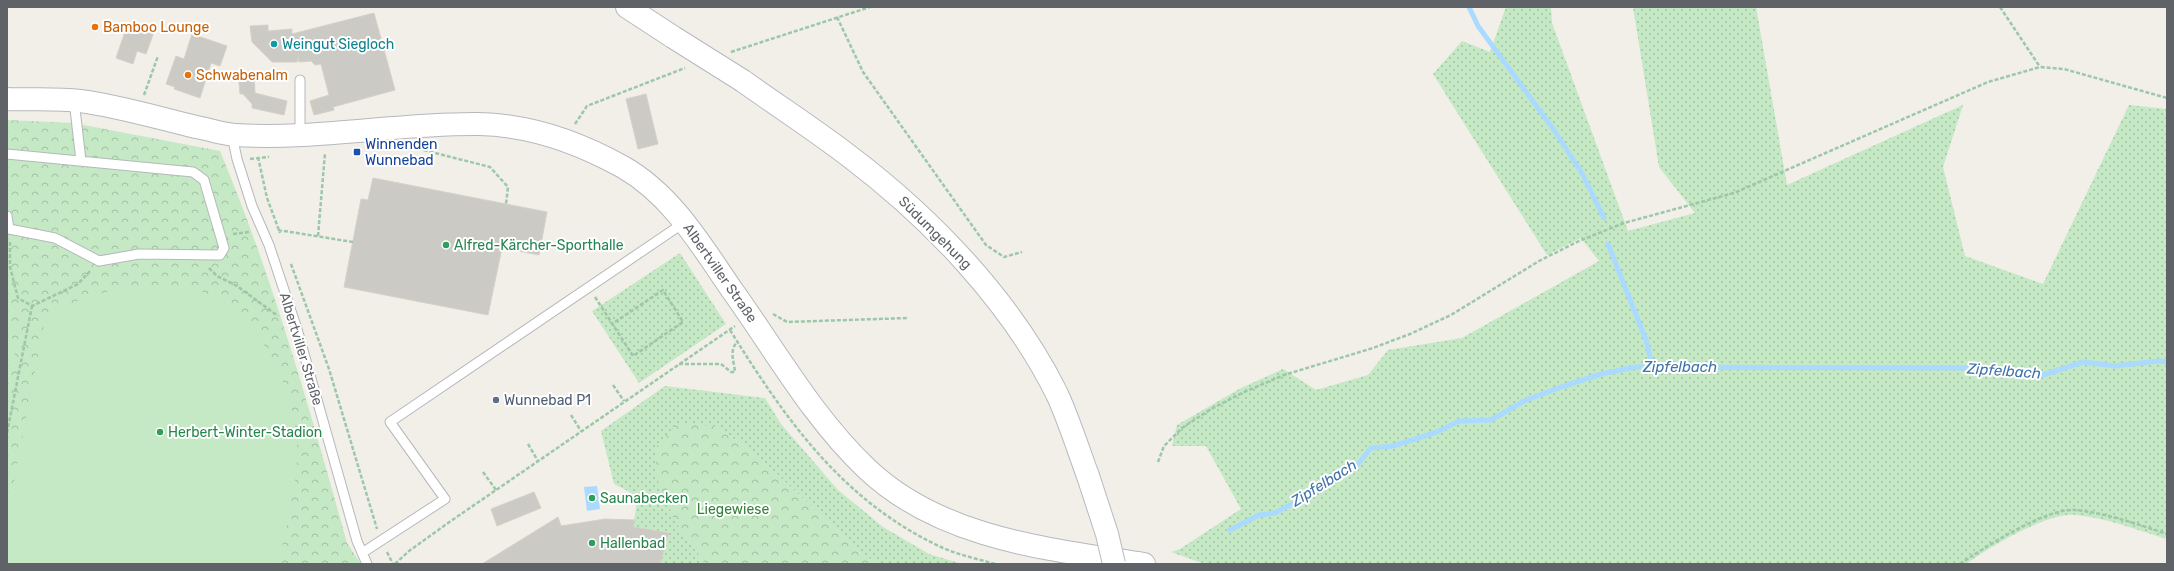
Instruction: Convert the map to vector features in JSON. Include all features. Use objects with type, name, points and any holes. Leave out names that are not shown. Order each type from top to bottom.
[{"type":"street","name":"Südumgehung","points":[[627,7],[743,81],[850,156],[902,200],[965,260],[1016,325],[1057,394],[1088,476],[1107,534],[1114,564]]},
{"type":"street","name":"Albertviller Straße","points":[[7,99],[74,100],[232,135],[300,134],[481,124],[526,130],[565,140],[626,168],[659,192],[685,222],[810,402],[839,440],[868,470],[904,498],[940,517],[984,534],[1043,548],[1144,564]]},
{"type":"lane","points":[[300,80],[300,134]]},
{"type":"lane","points":[[74,100],[81,161]]},
{"type":"lane","name":"Albertviller Straße","points":[[232,135],[237,159],[297,329],[362,553],[367,564]]},
{"type":"lane","points":[[7,154],[193,172],[204,180],[224,248],[220,255],[198,256],[138,254],[99,261],[55,238],[9,229],[7,216]]},
{"type":"lane","points":[[362,553],[445,499],[390,422],[685,222]]},
{"type":"path","points":[[2000,7],[2040,67]]},
{"type":"path","points":[[837,17],[863,72],[986,245],[1004,257],[1022,252]]},
{"type":"path","points":[[138,113],[158,56]]},
{"type":"path","points":[[1158,462],[1164,446],[1182,428],[1210,409],[1284,374],[1373,348],[1451,315],[1539,261],[1578,242],[1624,223],[1734,193],[1988,82],[2040,67],[2064,69],[2167,98]]},
{"type":"path","points":[[411,146],[490,167],[508,187],[506,204]]},
{"type":"path","points":[[318,236],[325,152]]},
{"type":"path","points":[[258,158],[267,198],[281,237]]},
{"type":"path","points":[[9,229],[10,267],[18,298],[32,306]]},
{"type":"path","points":[[221,236],[262,230],[278,230],[353,242]]},
{"type":"path","points":[[198,256],[217,276],[237,286],[297,329]]},
{"type":"path","points":[[289,259],[328,369],[382,540],[394,564],[409,551],[496,490],[678,364],[730,330]]},
{"type":"path","points":[[32,306],[78,284],[99,261]]},
{"type":"path","points":[[588,287],[612,324],[633,356],[683,322],[663,290],[612,324]]},
{"type":"path","points":[[7,434],[32,306]]},
{"type":"path","points":[[766,310],[787,322],[908,318]]},
{"type":"path","points":[[678,364],[721,364],[731,372],[735,372],[732,352],[733,347],[738,342]]},
{"type":"path","points":[[613,385],[624,401]]},
{"type":"path","points":[[571,415],[581,431]]},
{"type":"path","points":[[528,444],[538,461]]},
{"type":"path","points":[[483,472],[496,490]]},
{"type":"path","points":[[1960,564],[2005,535],[2056,512],[2074,510],[2126,521],[2167,534]]},
{"type":"green space","points":[[1506,7],[1551,7],[1552,23],[1628,231],[1695,213],[1659,167],[1633,7],[1756,7],[1787,185],[1963,105],[1943,167],[1965,256],[2043,284],[2129,105],[2167,109],[2167,539],[2111,522],[2076,515],[2050,519],[2019,532],[1966,564],[1205,564],[1171,552],[1180,549],[1241,509],[1206,446],[1172,446],[1177,425],[1241,388],[1283,369],[1316,390],[1368,375],[1388,350],[1462,338],[1599,261],[1581,238],[1547,255],[1433,74],[1462,41],[1490,52]]},
{"type":"green space","points":[[7,120],[73,123],[220,151],[257,247],[290,345],[347,543],[361,564],[7,564]]},
{"type":"green space","points":[[680,253],[726,324],[639,383],[592,311]]},
{"type":"green space","name":"Herbert-Winter-Stadion","points":[[154,286],[196,290],[222,301],[240,315],[256,333],[270,354],[281,377],[295,423],[297,458],[294,488],[279,564],[7,564],[7,518],[45,319],[70,304],[83,299],[111,291]]},
{"type":"green space","points":[[7,316],[15,350],[14,359],[7,361]]},
{"type":"green space","points":[[665,386],[765,398],[781,424],[838,490],[883,527],[929,554],[962,564],[880,564],[861,554],[777,474],[742,444],[713,426],[675,521],[705,564],[660,564],[669,533],[633,527],[637,502],[628,491],[614,484],[601,431]]},
{"type":"green space","name":"Liegewiese","points":[[677,423],[713,426],[742,444],[777,474],[861,554],[880,564],[705,564],[675,521],[656,477],[656,447]]},
{"type":"water","name":"Saunabecken","points":[[597,486],[600,509],[587,511],[584,487]]},
{"type":"building","points":[[374,13],[395,90],[333,107],[334,110],[314,115],[310,101],[329,95],[321,64],[315,65],[311,61],[299,62],[298,57],[297,62],[272,62],[252,42],[250,26],[268,25],[268,31],[292,29],[292,34]]},
{"type":"building","points":[[128,23],[154,32],[146,54],[137,51],[133,64],[116,58]]},
{"type":"building","name":"Schwabenalm","points":[[192,34],[227,46],[220,66],[211,63],[200,98],[174,89],[175,87],[166,84],[176,56],[184,59]]},
{"type":"building","points":[[254,71],[255,93],[287,101],[284,115],[252,108],[252,104],[243,94],[240,94],[238,72]]},
{"type":"building","points":[[646,94],[658,144],[638,149],[626,99]]},
{"type":"building","name":"Alfred-Kärcher-Sporthalle","points":[[373,178],[547,212],[539,255],[502,248],[488,315],[344,287],[361,199],[368,200]]},
{"type":"building","points":[[534,492],[541,508],[497,526],[491,509]]},
{"type":"building","name":"Hallenbad","points":[[558,517],[561,526],[605,519],[635,520],[633,527],[669,533],[660,564],[482,564]]},
{"type":"waterway","points":[[1469,7],[1478,26],[1554,130],[1583,175],[1604,218]]},
{"type":"waterway","points":[[1608,244],[1646,340],[1652,365]]},
{"type":"waterway","name":"Zipfelbach","points":[[1230,530],[1259,515],[1275,513],[1318,490],[1358,464],[1371,448],[1393,446],[1437,432],[1459,421],[1491,420],[1524,401],[1561,387],[1601,374],[1635,367],[1993,368],[2043,375],[2083,362],[2115,366],[2158,361],[2167,362]]},
{"type":"place","name":"Bamboo Lounge","points":[[95,27]]},
{"type":"place","name":"Weingut Siegloch","points":[[274,44]]},
{"type":"place","name":"Schwabenalm","points":[[188,75]]},
{"type":"place","name":"Winnenden Wunnebad","points":[[357,152]]},
{"type":"place","name":"Alfred-Kärcher-Sporthalle","points":[[446,245]]},
{"type":"place","name":"Wunnebad P1","points":[[496,400]]},
{"type":"place","name":"Herbert-Winter-Stadion","points":[[160,432]]},
{"type":"place","name":"Saunabecken","points":[[592,498]]},
{"type":"place","name":"Hallenbad","points":[[592,543]]}]
